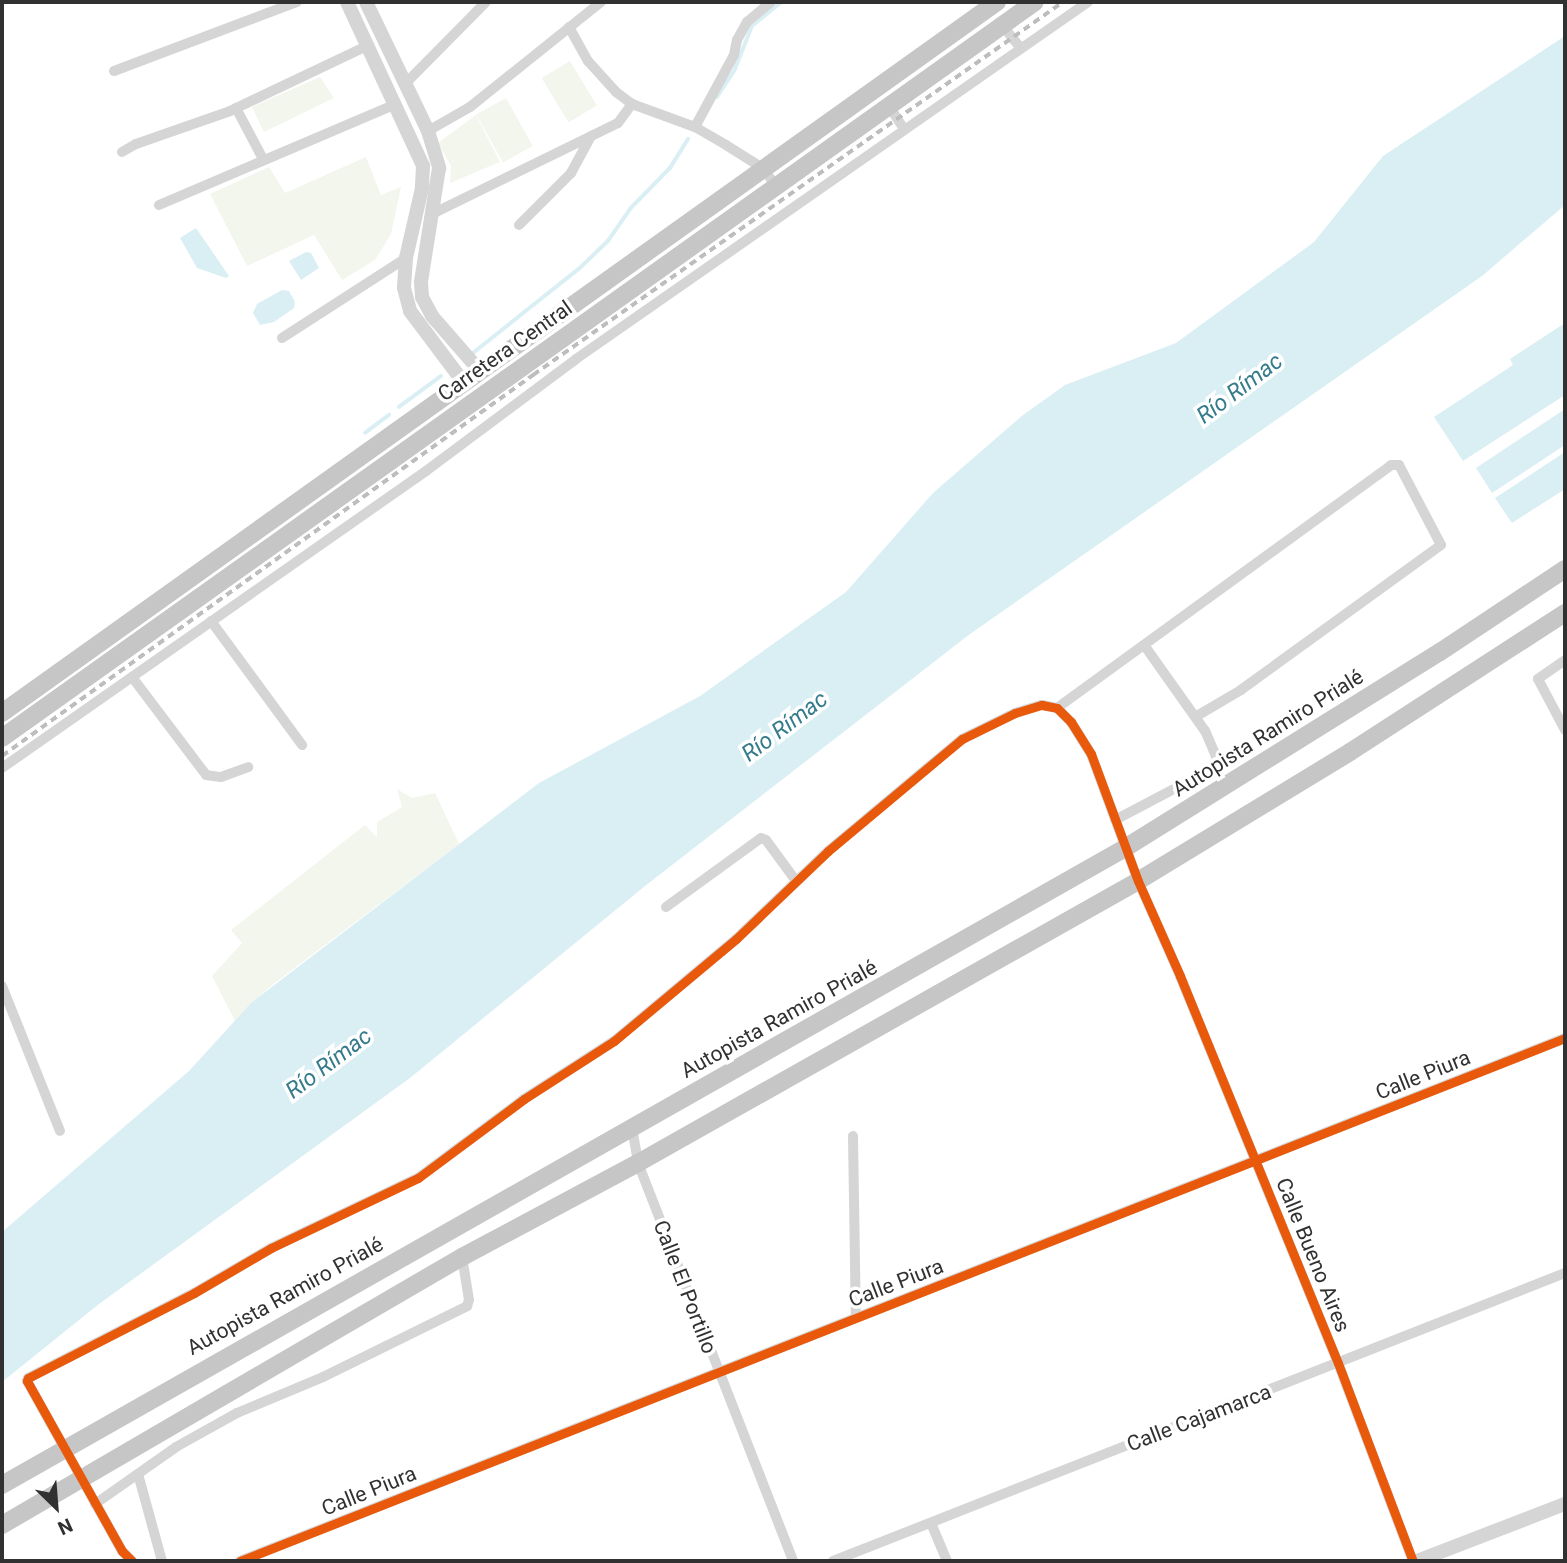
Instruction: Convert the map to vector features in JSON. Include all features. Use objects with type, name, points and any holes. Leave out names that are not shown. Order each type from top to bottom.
[{"type":"highway","name":"Carretera Central","points":[[2,713],[997,2]]},
{"type":"highway","name":"Carretera Central","points":[[2,738],[1035,2]]},
{"type":"highway","points":[[266,524],[278,541]]},
{"type":"highway","name":"Autopista Ramiro Prialé","points":[[2,1485],[1125,848],[1440,652],[1565,569]]},
{"type":"highway","points":[[2,1525],[462,1257],[638,1163],[1138,881],[1350,752],[1565,613]]},
{"type":"street","points":[[114,71],[297,2]]},
{"type":"street","points":[[347,2],[423,166],[422,187],[406,258],[404,288],[410,311],[464,383]]},
{"type":"street","points":[[366,2],[428,131],[439,168],[421,282],[422,297],[432,316],[480,371]]},
{"type":"street","points":[[405,85],[486,2]]},
{"type":"street","points":[[428,131],[470,107],[601,2]]},
{"type":"street","points":[[695,127],[734,55],[737,40],[747,22],[771,2]]},
{"type":"street","points":[[2,768],[426,471],[576,359],[1088,2]]},
{"type":"street","points":[[1002,25],[1020,47]]},
{"type":"street","points":[[569,27],[589,61],[616,92],[632,104],[695,127],[764,169],[776,187]]},
{"type":"street","points":[[122,152],[136,144],[236,108],[368,46]]},
{"type":"street","points":[[159,205],[396,104]]},
{"type":"street","points":[[432,214],[618,123],[632,104]]},
{"type":"street","points":[[889,106],[904,130]]},
{"type":"street","points":[[236,108],[263,159]]},
{"type":"street","points":[[519,225],[571,173],[591,136]]},
{"type":"street","points":[[282,338],[406,258]]},
{"type":"street","points":[[132,1561],[122,1551],[27,1381],[271,1248],[418,1178],[524,1099],[614,1041],[736,939],[828,851],[962,739],[1015,713],[1042,705],[1057,708],[1391,465],[1398,465],[1441,545],[1241,690],[1195,716]]},
{"type":"street","points":[[211,621],[302,745]]},
{"type":"street","points":[[1115,820],[1189,781],[1218,761],[1195,716],[1144,646]]},
{"type":"street","points":[[1565,660],[1538,679],[1565,730]]},
{"type":"street","points":[[132,677],[206,775],[221,776],[247,767]]},
{"type":"street","name":"Calle Bueno Aires","points":[[1057,708],[1082,737],[1138,881],[1338,1363],[1415,1561]]},
{"type":"street","points":[[666,907],[761,838],[766,840],[796,881]]},
{"type":"street","points":[[2,986],[60,1131]]},
{"type":"street","name":"Calle Piura","points":[[240,1561],[1565,1038]]},
{"type":"street","name":"Calle El Portillo","points":[[632,1128],[638,1163],[793,1561]]},
{"type":"street","points":[[853,1136],[856,1317]]},
{"type":"street","points":[[95,1504],[176,1447],[237,1413],[323,1377],[467,1306],[469,1300],[462,1257]]},
{"type":"street","name":"Calle Cajamarca","points":[[833,1561],[1565,1273]]},
{"type":"street","points":[[138,1474],[162,1561]]},
{"type":"street","points":[[1415,1561],[1565,1504]]},
{"type":"street","points":[[931,1523],[947,1561]]},
{"type":"shaded area","points":[[570,61],[597,106],[568,123],[542,78]]},
{"type":"shaded area","points":[[320,77],[334,98],[264,132],[252,107]]},
{"type":"shaded area","points":[[506,98],[533,146],[503,163],[476,114]]},
{"type":"shaded area","points":[[476,115],[500,162],[450,183],[451,166],[438,143]]},
{"type":"shaded area","points":[[366,157],[381,195],[401,187],[391,234],[375,260],[342,280],[314,235],[247,266],[210,194],[269,167],[285,193]]},
{"type":"shaded area","points":[[397,789],[412,798],[435,793],[459,844],[276,982],[252,1002],[236,1023],[212,976],[242,943],[231,930],[365,825],[377,837],[377,822],[402,807]]},
{"type":"water","name":"Río Rímac","points":[[1565,36],[1565,205],[1482,276],[970,634],[645,886],[410,1078],[99,1304],[2,1382],[2,1232],[189,1071],[252,1002],[539,783],[700,696],[846,592],[933,493],[1023,415],[1065,385],[1176,343],[1314,242],[1383,156]]},
{"type":"water","points":[[196,228],[229,276],[226,278],[197,268],[180,238]]},
{"type":"water","points":[[306,252],[311,253],[319,268],[301,280],[289,261]]},
{"type":"water","points":[[282,290],[289,291],[295,302],[294,308],[274,322],[260,325],[253,313],[257,304]]},
{"type":"water","points":[[1565,323],[1565,395],[1463,461],[1434,417],[1513,365],[1510,359]]},
{"type":"water","points":[[1565,409],[1565,445],[1492,493],[1476,468]]},
{"type":"water","points":[[1565,452],[1565,489],[1512,523],[1495,498]]},
{"type":"waterway","points":[[717,97],[735,69],[752,26],[782,2]]},
{"type":"waterway","points":[[473,353],[580,268],[608,241],[631,208],[670,168],[688,139]]},
{"type":"waterway","points":[[399,407],[441,376]]},
{"type":"waterway","points":[[365,433],[389,415]]},
{"type":"railway","points":[[2,756],[533,375],[1063,2]]},
{"type":"cycle path","points":[[132,1561],[122,1551],[27,1381],[28,1378],[194,1293],[271,1248],[418,1178],[524,1099],[614,1041],[736,939],[828,851],[962,739],[1015,713],[1042,705],[1057,708],[1071,722],[1091,754],[1138,881],[1180,976],[1338,1363],[1413,1561]]},
{"type":"cycle path","points":[[240,1561],[1565,1038]]}]
